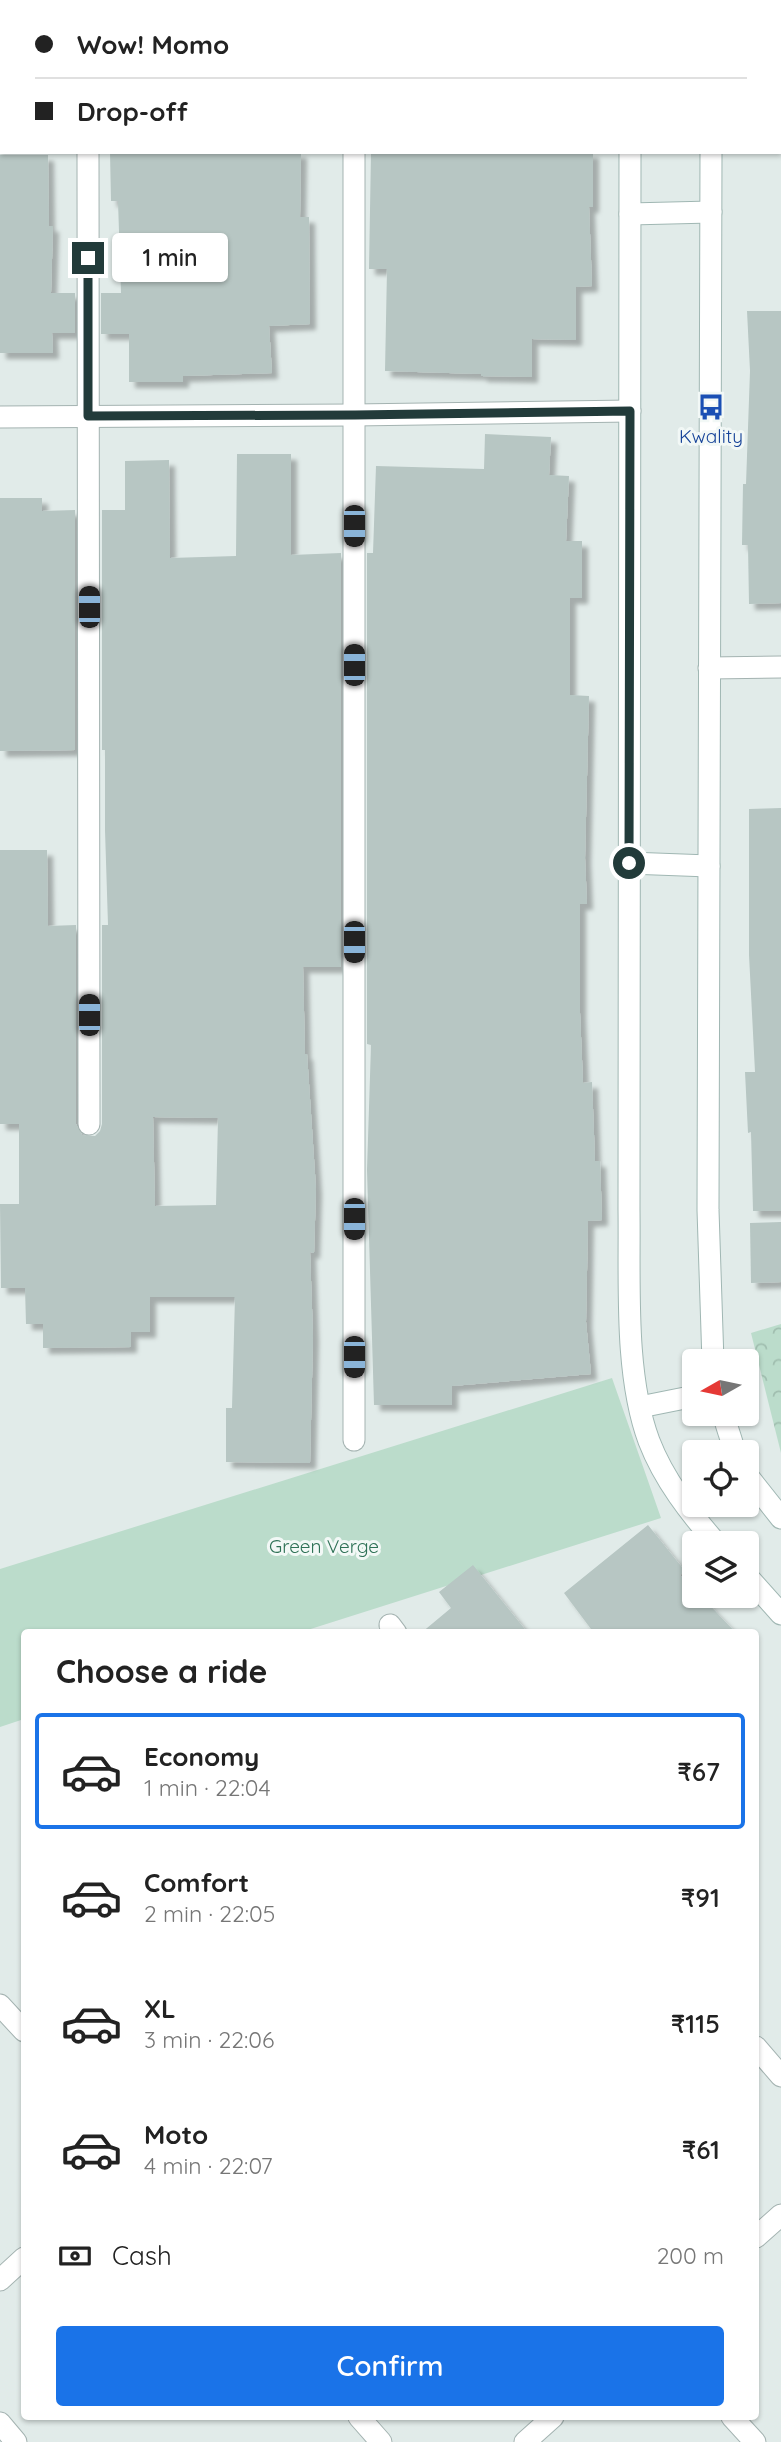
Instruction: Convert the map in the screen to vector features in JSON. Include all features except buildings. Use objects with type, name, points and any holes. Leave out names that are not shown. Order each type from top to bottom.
[{"type":"street","points":[[88,154],[89,1124]]},
{"type":"street","points":[[354,154],[354,1440]]},
{"type":"street","points":[[631,154],[629,863],[632,1348],[640,1407],[648,1439],[659,1463],[692,1516],[706,1531]]},
{"type":"street","points":[[711,154],[708,1210],[713,1349]]},
{"type":"street","points":[[630,214],[711,212]]},
{"type":"street","points":[[0,417],[630,411]]},
{"type":"street","points":[[709,668],[781,667]]},
{"type":"street","points":[[629,863],[709,866]]},
{"type":"street","points":[[640,1407],[682,1399]]},
{"type":"street","points":[[759,1490],[781,1518]]},
{"type":"street","points":[[759,1589],[781,1614]]},
{"type":"street","points":[[0,2005],[21,2028]]},
{"type":"street","points":[[759,2050],[781,2076]]},
{"type":"street","points":[[759,2234],[781,2215]]},
{"type":"street","points":[[0,2280],[21,2261]]},
{"type":"street","points":[[362,2420],[381,2442]]},
{"type":"street","points":[[525,2442],[550,2420]]},
{"type":"street","points":[[735,2420],[755,2442]]},
{"type":"street","points":[[0,2423],[16,2442]]},
{"type":"green space","points":[[781,1324],[781,1453],[760,1369],[760,1349],[755,1349],[751,1333]]},
{"type":"green space","name":"Green Verge","points":[[612,1378],[661,1518],[311,1629],[21,1629],[21,1720],[0,1727],[0,1569]]},
{"type":"place","name":"Kwality","points":[[711,407]]},
{"type":"route","points":[[88,258],[88,416],[630,411],[629,863]]}]
